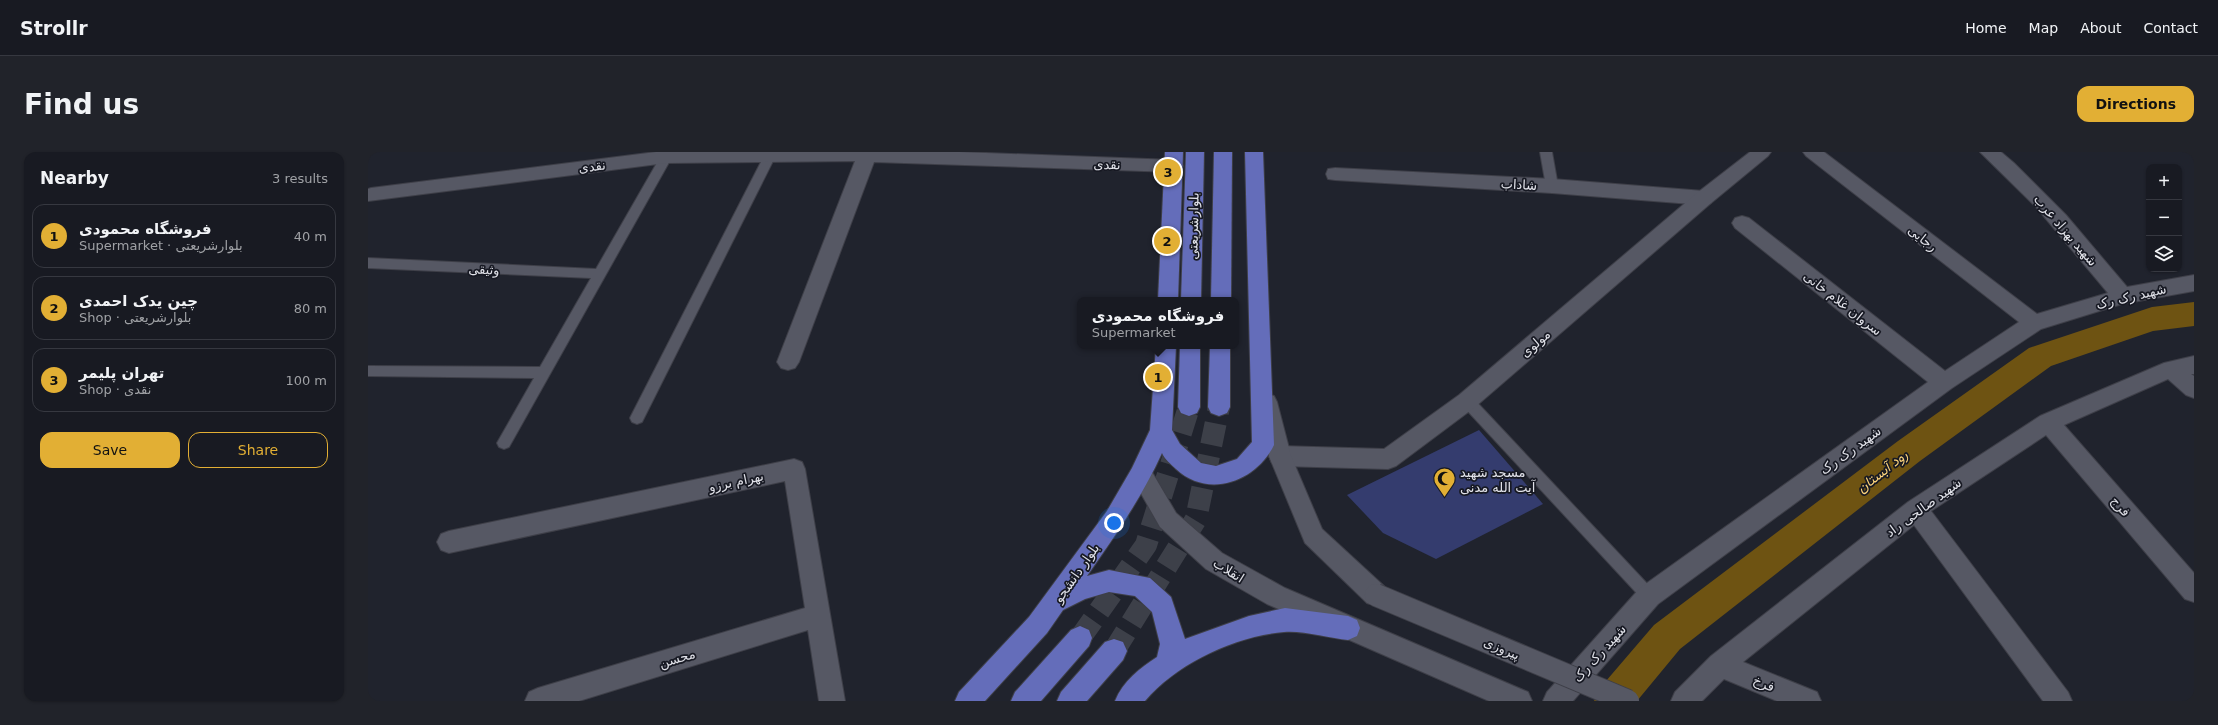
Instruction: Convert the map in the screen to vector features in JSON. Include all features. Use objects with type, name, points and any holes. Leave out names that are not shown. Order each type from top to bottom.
[{"type":"main road","name":"بلوارشریعتی","points":[[1191,297],[1194,152]]},
{"type":"main road","points":[[1221,297],[1223,152]]},
{"type":"main road","points":[[1166,349],[1161,430],[1172,451],[1195,472],[1216,476],[1244,466],[1264,445],[1254,152]]},
{"type":"main road","points":[[1168,297],[1174,159]]},
{"type":"main road","points":[[1189,407],[1190,349]]},
{"type":"main road","points":[[1219,407],[1220,349]]},
{"type":"main road","name":"بلوار دانشجو","points":[[968,701],[1038,625],[1056,602],[1115,518],[1141,474],[1161,430]]},
{"type":"main road","points":[[1056,602],[1080,589],[1109,581],[1141,586],[1162,605],[1169,625],[1173,644],[1168,666]]},
{"type":"main road","points":[[1128,701],[1148,678],[1198,645],[1249,628],[1285,620],[1348,628]]},
{"type":"main road","points":[[1024,701],[1080,638]]},
{"type":"main road","points":[[1070,701],[1114,651]]},
{"type":"street","name":"مولوی","points":[[1280,456],[1388,460],[1467,402],[1704,198],[1762,152]]},
{"type":"street","name":"رجایی","points":[[1812,152],[2034,323]]},
{"type":"street","name":"شهید بهزاد عرب","points":[[1990,152],[2012,170],[2059,218],[2122,296]]},
{"type":"street","points":[[788,362],[867,155]]},
{"type":"street","name":"نقدی","points":[[371,195],[666,157],[867,155],[1174,159]]},
{"type":"street","name":"شاداب","points":[[1335,174],[1552,186],[1704,198]]},
{"type":"street","name":"سروان غلام خانی","points":[[1742,223],[1944,382]]},
{"type":"street","name":"شهید رک رک","points":[[1556,701],[1649,596],[1944,382],[2034,323],[2122,296],[2194,283]]},
{"type":"street","name":"شهید صالحی راد","points":[[1684,701],[1720,665],[1916,510],[2048,422],[2171,369],[2194,365]]},
{"type":"street","points":[[2171,369],[2194,389]]},
{"type":"street","points":[[1262,386],[1280,456]]},
{"type":"street","name":"فرج","points":[[2048,422],[2194,591]]},
{"type":"street","name":"پیروزی","points":[[1280,456],[1313,536],[1376,595],[1628,701]]},
{"type":"street","name":"بهرام برزو","points":[[449,542],[794,469],[832,701]]},
{"type":"street","name":"انقلاب","points":[[1141,474],[1168,520],[1214,561],[1266,592],[1348,628]]},
{"type":"street","points":[[1916,510],[2059,701]]},
{"type":"street","name":"محسن","points":[[538,701],[817,616]]},
{"type":"street","points":[[1348,628],[1519,701]]},
{"type":"street","name":"فرخ","points":[[1720,665],[1808,701]]},
{"type":"lane","points":[[1546,152],[1552,186]]},
{"type":"lane","points":[[637,418],[770,156]]},
{"type":"lane","points":[[504,443],[666,157]]},
{"type":"lane","name":"وثیقی","points":[[368,263],[600,274]]},
{"type":"lane","points":[[368,371],[544,373]]},
{"type":"lane","points":[[1467,402],[1649,596]]},
{"type":"building","name":"مسجد شهید آیت الله مدنی","points":[[1479,430],[1543,504],[1436,559],[1383,533],[1347,495]]},
{"type":"waterway","name":"رود آبستان","points":[[1613,701],[1667,637],[1909,451],[2040,357],[2152,319],[2194,314]]},
{"type":"tunnel","points":[[1080,638],[1146,545],[1189,407]]},
{"type":"tunnel","points":[[1114,651],[1196,519],[1219,407]]},
{"type":"place","name":"تهران پلیمر","points":[[1168,172]]},
{"type":"place","name":"چین یدک احمدی","points":[[1167,241]]},
{"type":"place","name":"فروشگاه محمودی","points":[[1158,377]]},
{"type":"place","name":"مسجد شهید آیت الله مدنی","points":[[1445,498]]}]
